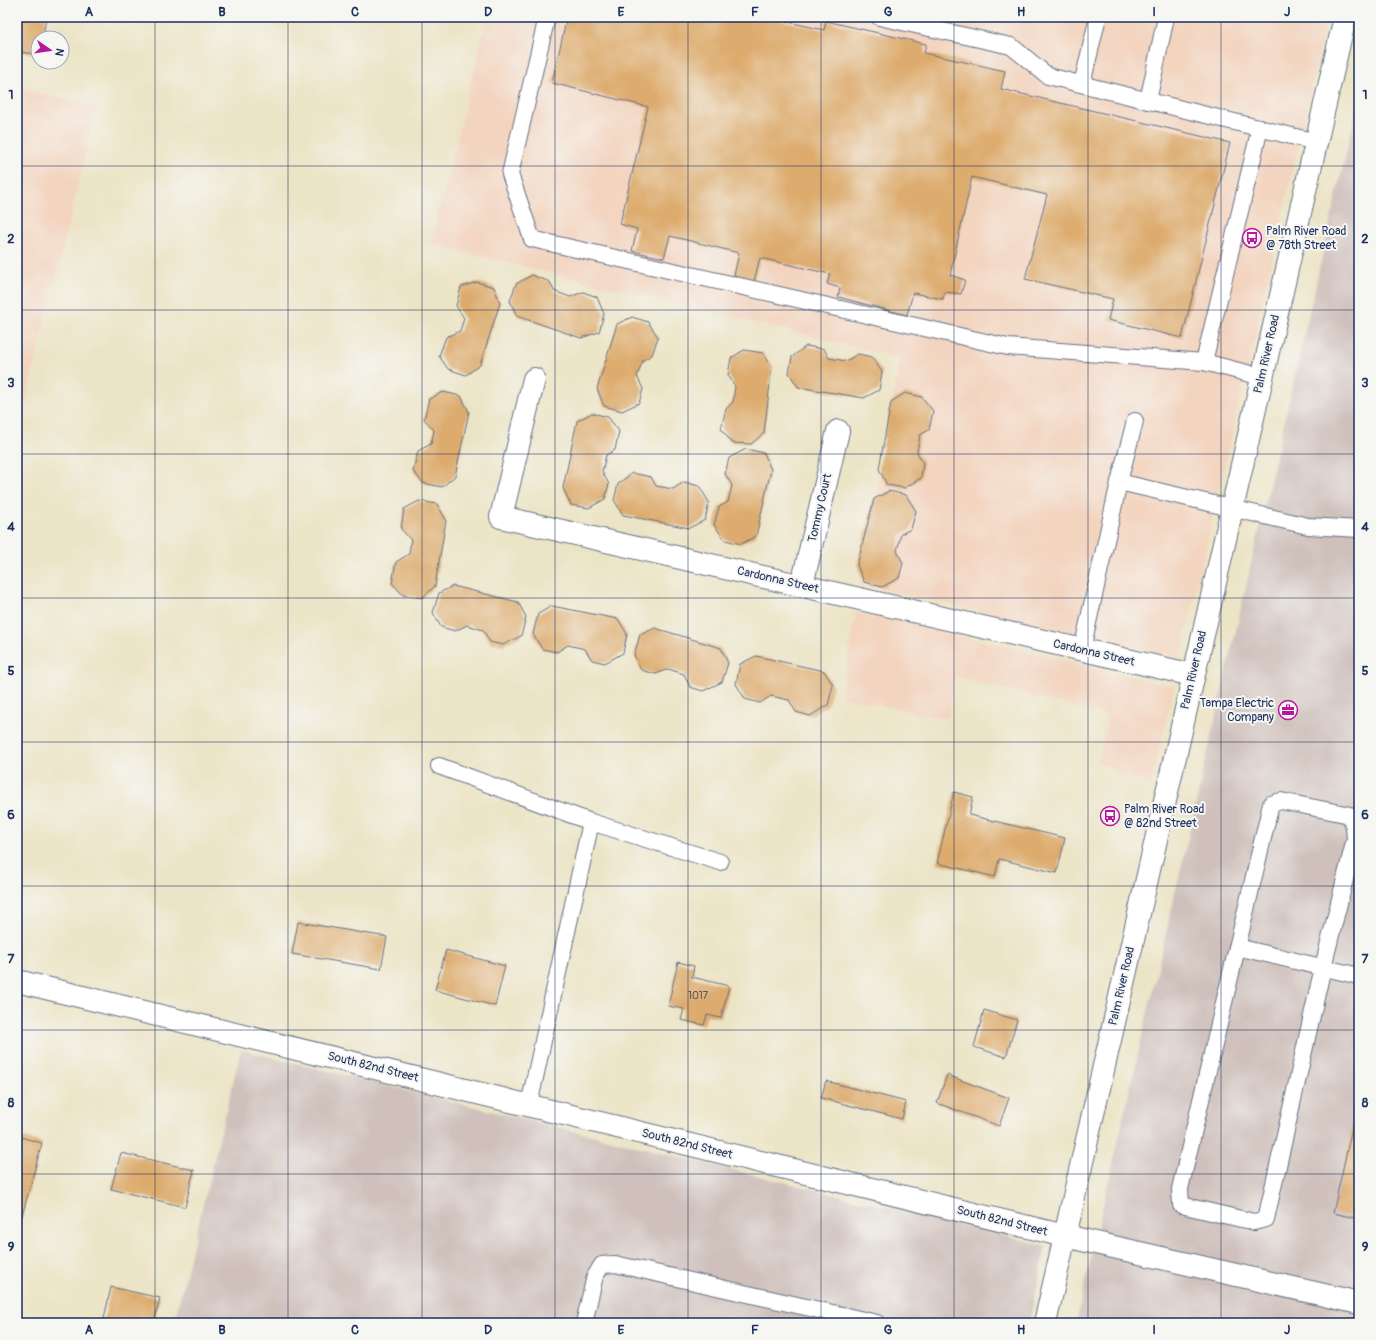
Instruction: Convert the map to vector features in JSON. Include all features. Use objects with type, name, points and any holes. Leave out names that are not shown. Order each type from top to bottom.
[{"type":"street","name":"Palm River Road","points":[[1045,1323],[1345,17]]},
{"type":"street","name":"Cardonna Street","points":[[534,379],[501,517],[1193,676]]},
{"type":"street","name":"Tommy Court","points":[[802,585],[838,431]]},
{"type":"street","name":"South 82nd Street","points":[[17,981],[1065,1236],[1359,1303]]},
{"type":"lane","points":[[547,17],[510,174],[532,239],[1008,346],[1204,362],[1262,377]]},
{"type":"lane","points":[[879,17],[1011,46],[1048,76],[1316,142]]},
{"type":"lane","points":[[1082,84],[1098,17]]},
{"type":"lane","points":[[1148,101],[1166,17]]},
{"type":"lane","points":[[1204,362],[1260,128]]},
{"type":"lane","points":[[1082,650],[1118,482],[1135,421]]},
{"type":"lane","points":[[1118,482],[1308,526],[1359,528]]},
{"type":"lane","points":[[439,766],[591,822],[720,862]]},
{"type":"lane","points":[[1281,801],[1350,815],[1354,827],[1355,839],[1323,968],[1266,1219],[1254,1222],[1181,1205],[1180,1189],[1271,804],[1281,801]]},
{"type":"lane","points":[[529,1105],[591,822]]},
{"type":"lane","points":[[1237,947],[1359,976]]},
{"type":"lane","points":[[584,1323],[595,1276],[602,1265],[615,1264],[877,1323]]},
{"type":"shaded area","points":[[464,17],[1328,17],[1180,658],[861,584],[900,358],[431,244],[486,22]]},
{"type":"shaded area","points":[[17,88],[97,106],[17,438]]},
{"type":"shaded area","name":"Tampa Electric Company","points":[[1359,97],[1359,1323],[1076,1323]]},
{"type":"shaded area","points":[[856,612],[1174,686],[1151,785],[1098,763],[1108,716],[955,676],[948,719],[841,697]]},
{"type":"shaded area","points":[[241,1050],[1046,1246],[1029,1323],[174,1323]]},
{"type":"building","points":[[17,17],[46,17],[44,30],[30,30],[30,53],[17,52]]},
{"type":"building","points":[[567,17],[766,17],[824,30],[826,21],[926,44],[924,53],[1005,71],[1001,89],[1230,143],[1182,338],[1108,320],[1113,299],[1025,279],[1047,195],[972,177],[950,275],[965,280],[961,294],[945,292],[943,299],[913,293],[907,315],[838,297],[840,288],[827,284],[830,274],[760,258],[753,285],[733,280],[739,253],[670,236],[664,258],[632,251],[637,229],[620,224],[648,107],[552,83]]},
{"type":"building","points":[[532,275],[550,282],[554,291],[570,297],[583,292],[597,297],[604,314],[599,332],[581,338],[517,316],[510,301],[516,284]]},
{"type":"building","points":[[477,282],[494,287],[500,303],[480,365],[466,375],[448,369],[439,356],[446,337],[460,331],[464,318],[456,306],[461,287]]},
{"type":"building","points":[[632,317],[648,322],[658,337],[652,355],[643,360],[637,376],[643,389],[639,403],[622,411],[604,406],[597,389],[617,324]]},
{"type":"building","points":[[806,346],[824,349],[829,358],[846,361],[858,354],[872,357],[882,372],[879,390],[864,398],[798,387],[789,373],[792,357]]},
{"type":"building","points":[[744,350],[763,353],[772,367],[764,433],[751,444],[732,443],[721,429],[726,409],[733,402],[735,386],[728,375],[731,358]]},
{"type":"building","points":[[443,392],[461,396],[469,412],[455,476],[442,487],[423,483],[413,471],[418,451],[431,444],[434,430],[424,419],[429,399]]},
{"type":"building","points":[[905,393],[922,397],[933,411],[929,430],[920,435],[917,452],[923,463],[921,478],[905,488],[887,485],[879,469],[891,402]]},
{"type":"building","points":[[592,413],[608,417],[619,431],[615,450],[606,455],[602,472],[609,484],[605,499],[589,508],[571,505],[563,488],[577,421]]},
{"type":"building","points":[[746,449],[764,453],[771,470],[756,536],[741,544],[725,540],[714,525],[719,507],[728,502],[732,485],[725,474],[729,458]]},
{"type":"building","points":[[632,473],[651,477],[656,486],[673,489],[684,482],[699,486],[709,502],[705,520],[689,528],[623,515],[614,500],[618,484]]},
{"type":"building","points":[[889,491],[906,495],[916,511],[911,529],[901,534],[897,551],[903,563],[899,578],[882,587],[864,582],[857,565],[874,499]]},
{"type":"building","points":[[419,501],[437,504],[446,520],[435,586],[422,598],[403,595],[392,583],[396,562],[409,554],[411,540],[401,529],[404,509]]},
{"type":"building","points":[[453,586],[518,602],[526,617],[521,636],[503,645],[490,642],[483,630],[467,625],[455,631],[441,627],[433,613],[439,593]]},
{"type":"building","points":[[552,606],[618,619],[627,634],[623,653],[605,663],[592,660],[585,649],[568,645],[557,652],[542,649],[533,634],[538,614]]},
{"type":"building","points":[[655,628],[721,648],[728,663],[722,682],[703,691],[690,687],[684,674],[668,669],[656,674],[641,670],[634,655],[640,635]]},
{"type":"building","points":[[756,656],[824,671],[833,685],[828,705],[810,716],[796,712],[789,700],[771,696],[760,703],[745,699],[736,684],[740,664]]},
{"type":"building","points":[[954,792],[973,797],[969,815],[1065,838],[1057,873],[999,859],[995,877],[937,863]]},
{"type":"building","points":[[298,922],[387,937],[381,969],[292,954]]},
{"type":"building","points":[[446,950],[505,966],[495,1006],[435,990]]},
{"type":"building","points":[[678,962],[694,966],[692,977],[729,986],[721,1018],[707,1015],[704,1025],[681,1020],[684,1009],[668,1006]]},
{"type":"building","points":[[984,1010],[1017,1020],[1006,1057],[974,1047]]},
{"type":"building","points":[[947,1075],[1009,1098],[999,1126],[937,1103]]},
{"type":"building","points":[[826,1081],[906,1102],[902,1119],[821,1098]]},
{"type":"building","points":[[1359,1101],[1359,1219],[1333,1213]]},
{"type":"building","points":[[17,1136],[42,1143],[20,1223],[17,1222]]},
{"type":"building","points":[[121,1153],[194,1170],[185,1207],[111,1189]]},
{"type":"building","points":[[111,1287],[160,1298],[154,1323],[103,1323]]},
{"type":"place","name":"Palm River Road @ 78th Street","points":[[1252,238]]},
{"type":"place","name":"Tampa Electric Company","points":[[1288,710]]},
{"type":"place","name":"Palm River Road @ 82nd Street","points":[[1110,816]]}]
